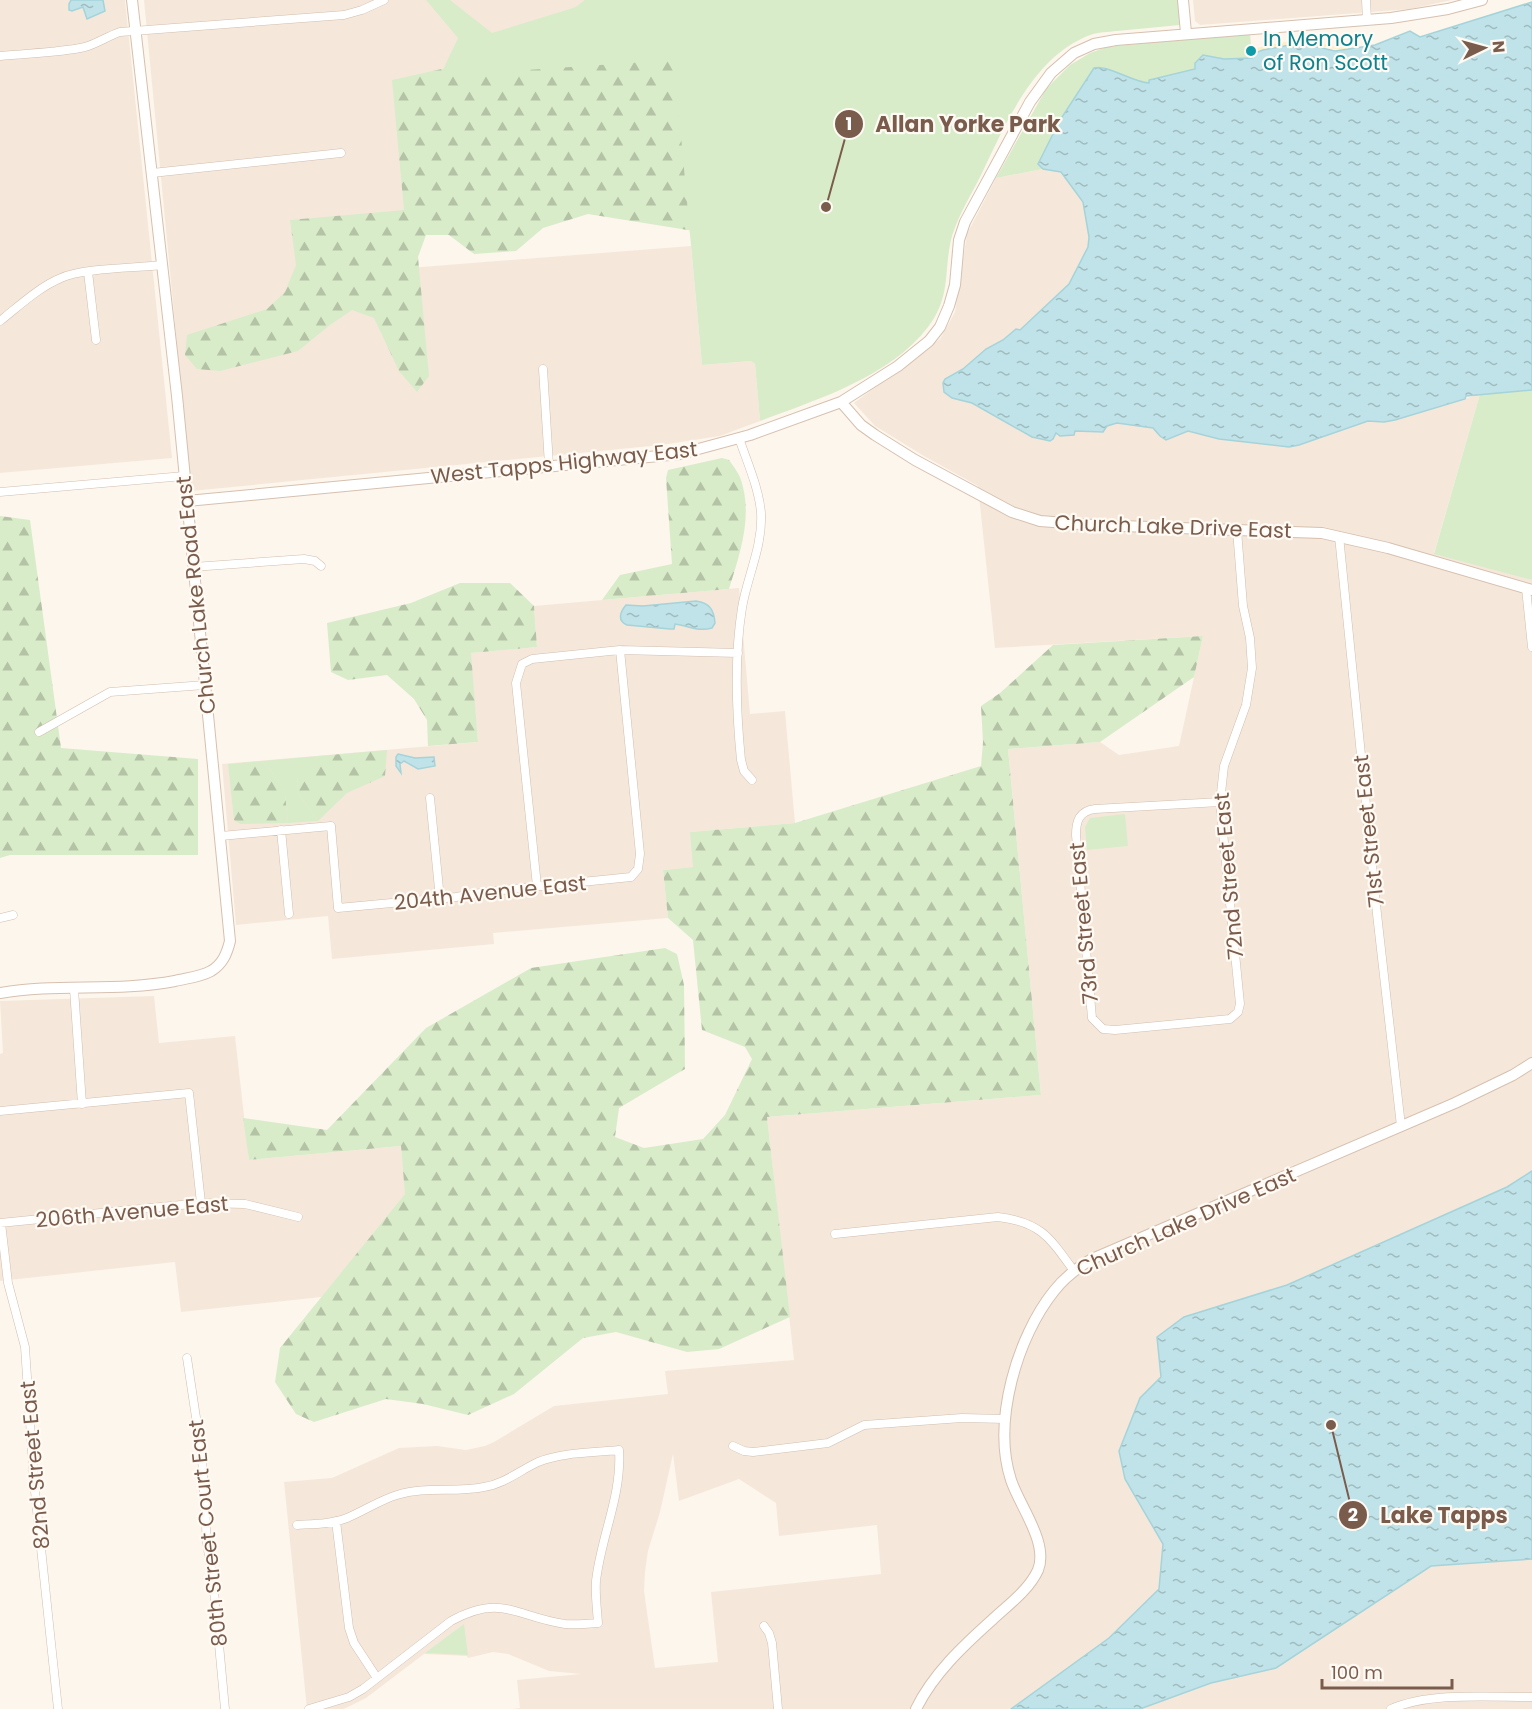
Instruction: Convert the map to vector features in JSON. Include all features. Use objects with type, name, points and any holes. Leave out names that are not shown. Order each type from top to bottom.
[{"type":"street","name":"Church Lake Road East","points":[[0,993],[158,984],[204,974],[218,966],[226,957],[230,941],[177,396],[132,0]]},
{"type":"street","points":[[0,56],[89,46],[120,32],[344,15],[384,0]]},
{"type":"street","points":[[1183,0],[1186,33]]},
{"type":"street","points":[[1366,0],[1367,20]]},
{"type":"street","name":"West Tapps Highway East","points":[[187,501],[549,465],[658,457],[699,450],[739,438],[841,402],[898,366],[929,341],[940,327],[953,294],[957,250],[965,222],[1030,102],[1051,73],[1074,53],[1094,44],[1186,33],[1424,14],[1482,0]]},
{"type":"street","points":[[152,173],[341,153]]},
{"type":"street","points":[[0,321],[51,283],[67,275],[162,265]]},
{"type":"street","points":[[88,272],[96,340]]},
{"type":"street","points":[[543,369],[549,465]]},
{"type":"street","name":"Church Lake Drive East","points":[[841,402],[861,425],[875,435],[954,482],[1024,517],[1069,524],[1286,531],[1339,536],[1529,589]]},
{"type":"street","points":[[739,438],[751,473],[761,515],[758,543],[742,608],[738,653],[737,718],[741,760],[744,771],[752,780]]},
{"type":"street","points":[[0,492],[184,476]]},
{"type":"street","name":"72nd Street East","points":[[1099,1026],[1115,1030],[1230,1019],[1238,1012],[1240,1004],[1220,802],[1224,766],[1246,705],[1252,668],[1238,557],[1238,530]]},
{"type":"street","name":"71st Street East","points":[[1339,536],[1401,1126]]},
{"type":"street","points":[[193,567],[304,559],[315,561],[321,566]]},
{"type":"street","points":[[1529,589],[1532,647]]},
{"type":"street","points":[[537,886],[516,684],[522,664],[532,659],[620,650],[738,653]]},
{"type":"street","name":"204th Avenue East","points":[[281,830],[331,826],[338,908],[631,877],[638,869],[640,854],[620,650]]},
{"type":"street","points":[[39,732],[110,692],[205,685]]},
{"type":"street","points":[[430,798],[440,899]]},
{"type":"street","name":"73rd Street East","points":[[1099,1026],[1092,1018],[1076,835],[1079,817],[1088,810],[1095,809],[1220,802]]},
{"type":"street","points":[[221,836],[281,830],[289,914]]},
{"type":"street","points":[[0,918],[13,915]]},
{"type":"street","points":[[74,989],[82,1104]]},
{"type":"street","name":"Church Lake Drive East","points":[[916,1709],[931,1682],[1033,1580],[1039,1566],[1039,1548],[1036,1538],[1016,1494],[1008,1468],[1006,1419],[1013,1376],[1028,1334],[1039,1311],[1055,1289],[1074,1271],[1092,1259],[1482,1091],[1532,1063]]},
{"type":"street","points":[[0,1112],[189,1093],[201,1203]]},
{"type":"street","name":"206th Avenue East","points":[[1,1223],[201,1203],[245,1204],[298,1217]]},
{"type":"street","points":[[835,1234],[998,1216],[1012,1218],[1041,1230],[1074,1271]]},
{"type":"street","name":"82nd Street East","points":[[1,1223],[8,1283],[25,1347],[34,1482],[58,1709]]},
{"type":"street","name":"80th Street Court East","points":[[187,1358],[202,1457],[207,1544],[214,1590],[225,1709]]},
{"type":"street","points":[[733,1446],[753,1452],[828,1443],[864,1425],[962,1418],[1006,1419]]},
{"type":"street","points":[[297,1525],[345,1519],[395,1495],[413,1491],[430,1488],[481,1488],[496,1485],[555,1456],[619,1450],[617,1490],[596,1582],[598,1623],[567,1624],[506,1608],[488,1607],[476,1610],[451,1621],[349,1697],[309,1709]]},
{"type":"street","points":[[336,1521],[349,1628],[354,1643],[377,1678]]},
{"type":"street","points":[[764,1626],[769,1633],[771,1643],[777,1709]]},
{"type":"street","points":[[1391,1709],[1408,1702],[1435,1698],[1532,1697]]},
{"type":"shaded area","points":[[0,0],[125,0],[172,458],[0,473]]},
{"type":"shaded area","points":[[144,0],[669,0],[404,210],[409,268],[691,246],[702,365],[751,361],[755,364],[760,421],[720,436],[661,445],[191,491]]},
{"type":"shaded area","points":[[1193,0],[1452,0],[1410,9],[1200,25],[1195,21]]},
{"type":"shaded area","points":[[1043,169],[1061,172],[1083,202],[1089,237],[1088,247],[1066,287],[1019,330],[1016,329],[1003,340],[986,349],[963,369],[949,376],[952,398],[972,403],[1032,437],[1050,441],[1056,433],[1061,436],[1074,435],[1074,431],[1103,432],[1107,426],[1117,423],[1153,428],[1164,439],[1188,431],[1219,439],[1289,447],[1368,421],[1395,420],[1480,394],[1434,553],[1532,580],[1532,1171],[1507,1187],[1287,1285],[1184,1317],[1161,1377],[1140,1398],[1125,1479],[1163,1544],[1159,1589],[1109,1638],[1011,1709],[513,1709],[520,1708],[517,1680],[581,1674],[549,1671],[508,1654],[493,1652],[468,1658],[467,1656],[424,1654],[366,1698],[350,1706],[343,1709],[307,1709],[284,1482],[332,1478],[399,1448],[437,1446],[466,1450],[485,1446],[554,1406],[668,1394],[665,1371],[794,1360],[767,1117],[1041,1095],[1008,749],[1100,742],[1119,755],[1179,746],[1203,636],[995,648],[978,486],[875,426],[854,403],[940,339],[955,312],[967,234],[996,178]],"holes":[[[673,1454],[679,1501],[739,1479],[776,1503],[779,1536],[877,1525],[881,1574],[711,1592],[718,1662],[655,1668],[644,1591],[645,1572],[648,1551],[660,1512]]]},
{"type":"shaded area","points":[[739,588],[750,714],[785,711],[795,823],[691,832],[694,867],[663,870],[668,918],[493,933],[494,944],[332,959],[328,916],[236,925],[222,764],[478,742],[470,653],[537,647],[534,606]]},
{"type":"shaded area","points":[[154,996],[159,1043],[235,1036],[249,1160],[401,1146],[415,1287],[181,1312],[175,1262],[0,1281],[0,1054],[3,1053],[0,1001]]},
{"type":"shaded area","points":[[1532,1559],[1532,1709],[1140,1709],[1211,1683],[1276,1667],[1431,1566]]},
{"type":"green space","points":[[426,0],[450,0],[492,33],[576,7],[585,0],[1178,0],[1180,25],[1093,34],[1070,45],[1052,59],[1037,75],[1011,114],[962,212],[949,248],[944,294],[936,316],[928,327],[912,345],[873,373],[828,395],[760,421],[755,364],[751,361],[702,365],[674,60],[440,76],[458,38]]},
{"type":"green space","points":[[585,0],[817,0],[700,232],[588,214],[543,228],[516,251],[474,254],[449,235],[426,235],[418,257],[429,376],[417,392],[399,371],[374,318],[352,310],[298,351],[220,371],[197,369],[185,355],[187,335],[267,309],[285,292],[296,265],[290,220],[404,210],[392,80],[455,66],[576,7]]},
{"type":"green space","points":[[1250,33],[1252,58],[1224,59],[1204,55],[1195,62],[1196,69],[1149,80],[1149,83],[1134,81],[1101,67],[1092,70],[1060,120],[1038,164],[1043,169],[996,178],[1046,89],[1070,65],[1090,53],[1107,47]]},
{"type":"green space","points":[[1532,390],[1532,580],[1434,554],[1480,394]]},
{"type":"green space","points":[[722,458],[729,460],[739,475],[746,508],[744,535],[729,589],[602,600],[620,575],[672,564],[666,478],[668,470]]},
{"type":"green space","points":[[0,516],[30,520],[61,748],[198,759],[198,855],[10,855],[0,858]]},
{"type":"green space","points":[[460,583],[510,583],[534,606],[537,647],[471,653],[478,742],[428,746],[427,720],[414,699],[387,675],[348,680],[331,672],[327,623],[411,603]]},
{"type":"green space","points":[[1203,636],[1194,677],[1100,742],[1008,749],[1041,1095],[767,1117],[790,1317],[719,1349],[687,1352],[616,1332],[583,1338],[514,1394],[468,1415],[423,1404],[386,1399],[314,1422],[296,1414],[275,1382],[280,1348],[405,1194],[401,1146],[249,1160],[243,1118],[327,1130],[426,1028],[531,968],[665,948],[677,954],[684,985],[685,1069],[619,1108],[615,1137],[644,1148],[703,1139],[725,1115],[752,1059],[745,1047],[702,1030],[693,940],[668,918],[663,870],[693,867],[690,832],[795,823],[981,766],[983,742],[981,706],[1000,693],[1053,645]]},
{"type":"green space","points":[[387,750],[385,776],[347,793],[318,821],[298,793],[297,775],[319,756]]},
{"type":"green space","points":[[319,756],[297,776],[298,793],[318,821],[288,823],[285,793],[262,761]]},
{"type":"green space","points":[[262,761],[285,793],[288,823],[240,824],[234,820],[228,764]]},
{"type":"green space","points":[[1125,814],[1128,846],[1087,850],[1085,827],[1090,818]]},
{"type":"green space","points":[[464,1624],[468,1655],[425,1653]]},
{"type":"sand","points":[[1304,38],[1336,47],[1356,48],[1339,49],[1299,45],[1252,54],[1251,49]]},
{"type":"water","points":[[71,0],[103,0],[105,11],[87,19],[83,7],[69,10]]},
{"type":"water","points":[[1532,2],[1532,390],[1466,396],[1465,399],[1395,420],[1368,421],[1289,447],[1219,439],[1188,431],[1166,440],[1153,428],[1117,423],[1107,426],[1103,432],[1075,431],[1074,435],[1060,436],[1056,433],[1050,441],[1032,437],[972,403],[952,398],[944,392],[945,379],[963,369],[986,349],[1003,340],[1016,329],[1020,330],[1069,284],[1088,247],[1089,237],[1083,202],[1061,172],[1043,169],[1038,164],[1060,120],[1094,68],[1099,67],[1149,83],[1149,80],[1195,69],[1195,63],[1203,55],[1224,59],[1252,58],[1252,54],[1263,50],[1300,43],[1335,51],[1375,45],[1410,31],[1420,37]]},
{"type":"water","points":[[696,601],[708,605],[714,614],[715,623],[712,628],[698,629],[675,624],[674,629],[627,625],[621,619],[621,613],[626,605],[643,606]]},
{"type":"water","points":[[398,754],[415,758],[434,757],[435,766],[418,769],[404,761],[400,764],[401,773],[396,766]]},
{"type":"water","points":[[1532,1171],[1532,1559],[1431,1566],[1276,1668],[1211,1683],[1140,1709],[1011,1709],[1109,1638],[1159,1589],[1163,1544],[1125,1479],[1119,1451],[1140,1398],[1161,1377],[1157,1337],[1184,1317],[1287,1285],[1507,1187]]},
{"type":"place","name":"In Memory of Ron Scott","points":[[1251,51]]},
{"type":"place","name":"Allan Yorke Park","points":[[826,207]]},
{"type":"place","name":"Lake Tapps","points":[[1331,1425]]}]
